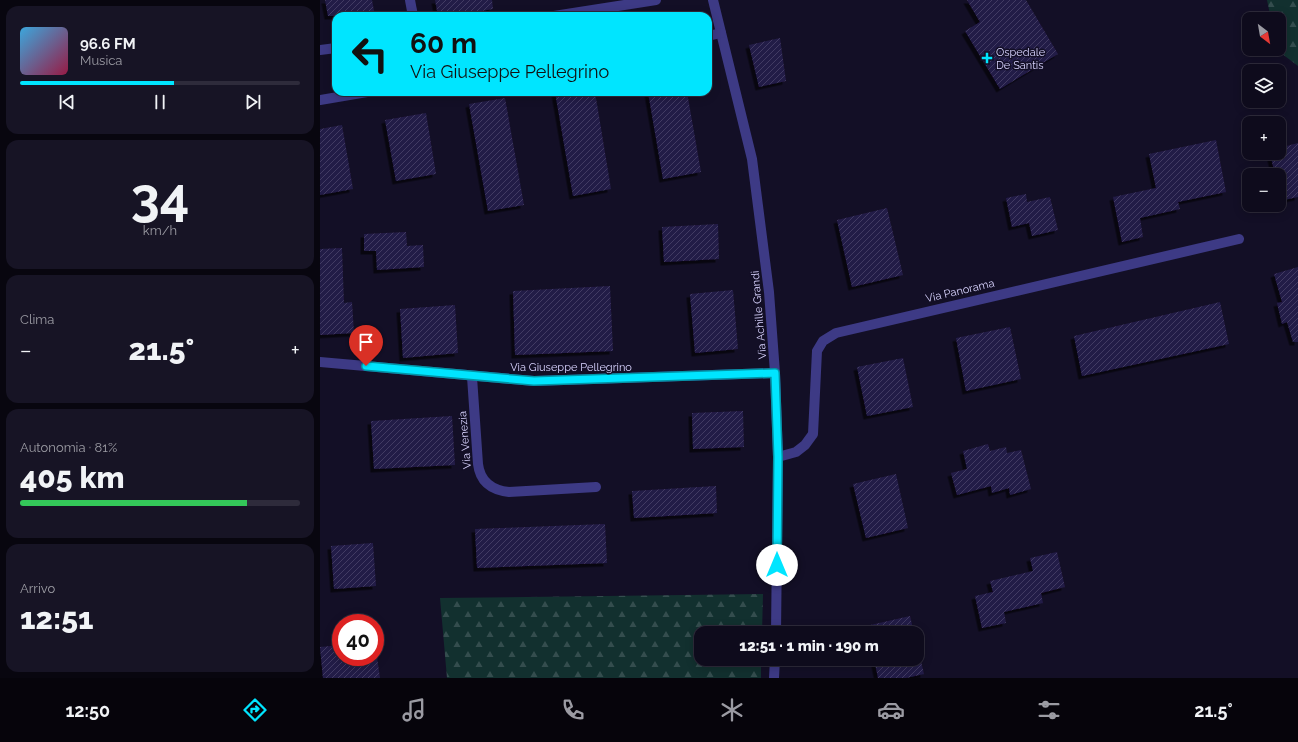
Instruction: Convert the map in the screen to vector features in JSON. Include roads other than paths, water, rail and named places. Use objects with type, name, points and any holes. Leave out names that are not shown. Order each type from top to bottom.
[{"type":"street","points":[[410,0],[412,12]]},
{"type":"street","points":[[580,12],[656,0]]},
{"type":"street","name":"Via Achille Grandi","points":[[713,0],[756,182],[767,264],[775,373],[778,457],[776,626]]},
{"type":"street","points":[[712,35],[721,33]]},
{"type":"street","points":[[320,50],[332,48]]},
{"type":"street","points":[[320,100],[344,96]]},
{"type":"street","name":"Via Panorama","points":[[778,457],[796,452],[809,441],[813,434],[817,351],[823,341],[836,333],[1238,239]]},
{"type":"street","name":"Via Giuseppe Pellegrino","points":[[320,362],[472,377],[555,381],[775,373]]},
{"type":"street","name":"Via Venezia","points":[[472,377],[478,464],[481,476],[488,485],[498,490],[509,492],[596,487]]},
{"type":"street","points":[[774,678],[775,666]]},
{"type":"place","name":"Ospedale De Santis","points":[[987,58]]}]
